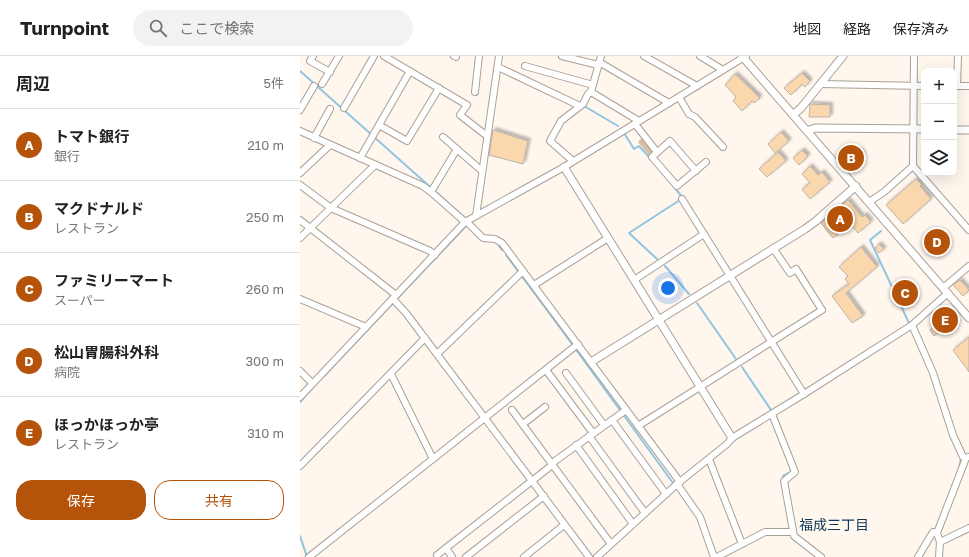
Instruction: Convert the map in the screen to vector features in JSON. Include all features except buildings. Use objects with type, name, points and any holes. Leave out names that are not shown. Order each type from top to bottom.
[{"type":"street","points":[[313,56],[310,61],[330,72]]},
{"type":"street","points":[[322,84],[339,56]]},
{"type":"street","points":[[344,108],[374,56]]},
{"type":"street","points":[[384,56],[467,105],[460,115],[487,136]]},
{"type":"street","points":[[475,92],[479,56]]},
{"type":"street","points":[[476,216],[499,56]]},
{"type":"street","points":[[562,56],[599,61],[669,103]]},
{"type":"street","points":[[644,56],[697,86]]},
{"type":"street","points":[[700,56],[723,70]]},
{"type":"street","points":[[793,115],[801,108],[842,56]]},
{"type":"street","points":[[914,56],[913,166],[969,230]]},
{"type":"street","points":[[957,71],[958,56]]},
{"type":"street","points":[[300,397],[366,327],[395,300],[466,221],[564,167],[744,57],[969,318]]},
{"type":"street","points":[[573,161],[550,141],[561,121],[580,106],[591,92],[599,61]]},
{"type":"street","points":[[525,66],[593,85]]},
{"type":"street","points":[[498,67],[580,106]]},
{"type":"street","points":[[360,158],[410,71]]},
{"type":"street","points":[[820,84],[921,86]]},
{"type":"street","points":[[300,110],[314,86]]},
{"type":"street","points":[[957,86],[969,86]]},
{"type":"street","points":[[379,125],[407,142],[438,88]]},
{"type":"street","points":[[591,92],[637,122],[657,152]]},
{"type":"street","points":[[679,97],[688,114],[695,117],[723,147]]},
{"type":"street","points":[[314,138],[330,109]]},
{"type":"street","points":[[807,131],[815,128],[921,129]]},
{"type":"street","points":[[957,130],[969,130]]},
{"type":"street","points":[[300,131],[433,190],[483,238],[495,239],[502,243],[521,273],[534,285],[575,346],[591,362],[623,412],[638,426],[678,483],[700,517],[715,557],[765,532],[793,532]]},
{"type":"street","points":[[443,137],[482,171]]},
{"type":"street","points":[[696,171],[670,141],[652,156],[677,186],[696,171],[706,162]]},
{"type":"street","points":[[300,173],[330,145]]},
{"type":"street","points":[[433,190],[457,149]]},
{"type":"street","points":[[300,238],[375,165]]},
{"type":"street","points":[[869,202],[884,192],[913,166]]},
{"type":"street","points":[[564,167],[732,438]]},
{"type":"street","points":[[300,185],[331,208],[430,251],[435,255]]},
{"type":"street","points":[[591,362],[816,221],[856,186]]},
{"type":"street","points":[[682,199],[804,394]]},
{"type":"street","points":[[300,220],[395,300],[486,418],[589,557]]},
{"type":"street","points":[[634,280],[704,234]]},
{"type":"street","points":[[534,285],[608,238]]},
{"type":"street","points":[[638,426],[822,310],[796,269],[790,273],[773,248]]},
{"type":"street","points":[[596,557],[678,483],[727,444],[732,438],[912,325],[969,266]]},
{"type":"street","points":[[437,354],[521,273]]},
{"type":"street","points":[[300,299],[366,327]]},
{"type":"street","points":[[912,325],[933,373],[953,435],[963,456],[968,457],[936,533],[918,557]]},
{"type":"street","points":[[300,466],[425,338]]},
{"type":"street","points":[[309,557],[575,346]]},
{"type":"street","points":[[546,370],[645,513]]},
{"type":"street","points":[[300,371],[312,383]]},
{"type":"street","points":[[566,373],[604,425]]},
{"type":"street","points":[[390,374],[433,460]]},
{"type":"street","points":[[523,424],[544,407]]},
{"type":"street","points":[[512,410],[611,544]]},
{"type":"street","points":[[437,555],[552,464],[623,412]]},
{"type":"street","points":[[772,414],[795,472],[784,481],[794,536],[821,557]]},
{"type":"street","points":[[612,420],[666,494]]},
{"type":"street","points":[[576,446],[633,524]]},
{"type":"street","points":[[709,459],[742,544]]},
{"type":"street","points":[[466,557],[544,496]]},
{"type":"street","points":[[524,557],[531,555],[564,525]]},
{"type":"street","points":[[940,542],[969,528]]},
{"type":"street","points":[[936,533],[940,542],[938,557]]},
{"type":"street","points":[[446,548],[452,557]]},
{"type":"shaded area","points":[[643,137],[654,151],[649,155],[638,142]]},
{"type":"waterway","points":[[300,71],[465,218]]},
{"type":"waterway","points":[[584,106],[618,126]]},
{"type":"waterway","points":[[624,133],[634,149],[639,146],[651,159]]},
{"type":"waterway","points":[[657,259],[629,233],[683,198],[674,187]]},
{"type":"waterway","points":[[323,377],[466,226]]},
{"type":"waterway","points":[[881,231],[870,240],[909,323]]},
{"type":"waterway","points":[[499,246],[502,250]]},
{"type":"waterway","points":[[506,255],[673,483]]},
{"type":"waterway","points":[[665,266],[689,294]]},
{"type":"waterway","points":[[697,303],[736,359]]},
{"type":"waterway","points":[[742,367],[771,410]]},
{"type":"waterway","points":[[300,402],[314,386]]},
{"type":"waterway","points":[[959,468],[960,457]]},
{"type":"waterway","points":[[783,480],[783,476],[791,472]]},
{"type":"waterway","points":[[300,536],[307,557]]},
{"type":"place","name":"マクドナルド","points":[[851,158]]},
{"type":"place","name":"トマト銀行","points":[[840,219]]},
{"type":"place","name":"松山胃腸科外科","points":[[937,242]]},
{"type":"place","name":"ファミリーマート","points":[[905,293]]},
{"type":"place","name":"ほっかほっか亭","points":[[945,320]]},
{"type":"district","name":"福成三丁目","points":[[834,525]]}]
